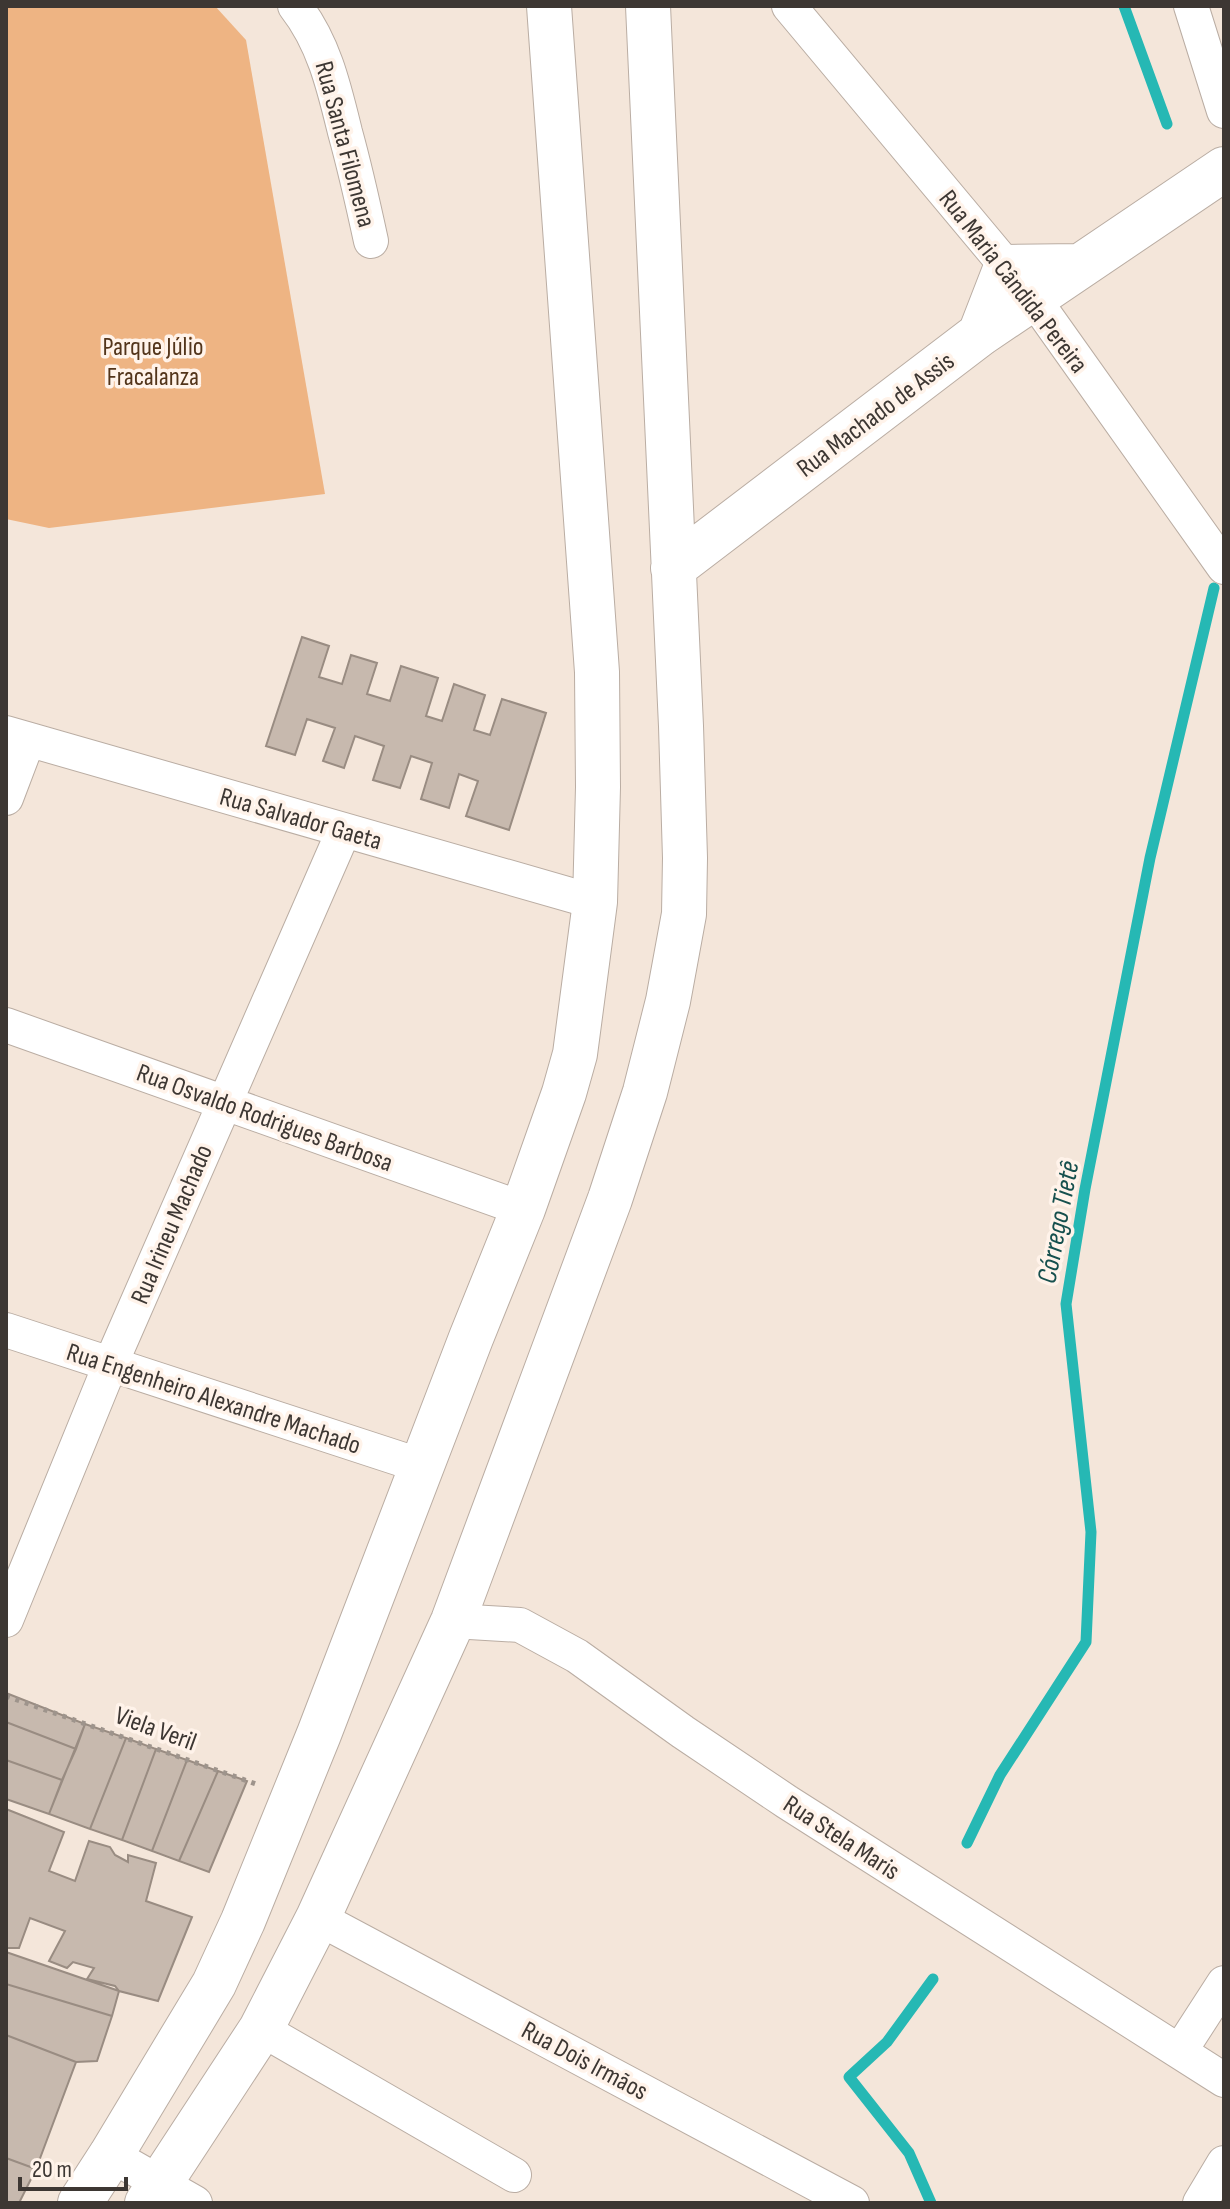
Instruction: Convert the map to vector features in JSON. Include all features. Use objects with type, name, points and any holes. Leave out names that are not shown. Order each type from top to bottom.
[{"type":"main road","points":[[80,2203],[214,1984],[243,1921],[523,1209],[575,1054],[595,902],[597,672],[549,6]]},
{"type":"main road","points":[[167,2196],[261,2029],[318,1918],[453,1621],[610,1199],[645,1092],[668,1001],[685,900],[681,726],[648,6]]},
{"type":"main road","name":"Rua Machado de Assis","points":[[673,568],[980,334],[1020,282],[1080,266],[1224,169]]},
{"type":"street","name":"Rua Santa Filomena","points":[[295,6],[327,64],[371,241]]},
{"type":"street","name":"Rua Maria Cândida Pereira","points":[[789,6],[1020,282],[1224,567]]},
{"type":"street","points":[[1191,6],[1222,98]]},
{"type":"street","name":"Rua Salvador Gaeta","points":[[17,736],[595,902]]},
{"type":"street","points":[[6,798],[17,736]]},
{"type":"street","name":"Rua Irineu Machado","points":[[6,1620],[111,1363],[344,830]]},
{"type":"street","name":"Rua Osvaldo Rodrigues Barbosa","points":[[6,1025],[523,1209]]},
{"type":"street","name":"Rua Engenheiro Alexandre Machado","points":[[6,1330],[422,1466]]},
{"type":"street","name":"Rua Stela Maris","points":[[453,1621],[520,1625],[577,1656],[787,1802],[1224,2080]]},
{"type":"street","name":"Rua Dois Irmãos","points":[[318,1918],[852,2203]]},
{"type":"street","points":[[1180,2051],[1224,1983]]},
{"type":"street","points":[[261,2029],[514,2175]]},
{"type":"street","points":[[111,2155],[167,2196]]},
{"type":"street","points":[[1200,2203],[1224,2163]]},
{"type":"path","name":"Viela Veril","points":[[6,1696],[293,1797]]},
{"type":"green space","name":"Parque Júlio Fracalanza","points":[[6,6],[215,6],[246,40],[325,494],[49,528],[6,519]]},
{"type":"building","points":[[302,637],[329,646],[319,677],[342,684],[351,655],[377,663],[367,694],[390,701],[401,666],[438,678],[426,716],[442,721],[454,684],[485,695],[474,730],[490,735],[502,699],[546,713],[509,830],[466,816],[478,781],[459,774],[449,808],[421,799],[432,763],[411,756],[400,788],[373,780],[384,746],[355,736],[344,768],[323,761],[335,728],[307,719],[295,755],[266,746]]},
{"type":"building","points":[[6,1693],[85,1724],[76,1749],[6,1722]]},
{"type":"building","points":[[6,1722],[76,1749],[62,1780],[6,1760]]},
{"type":"building","points":[[85,1724],[126,1738],[90,1829],[49,1814]]},
{"type":"building","points":[[126,1738],[156,1749],[122,1840],[90,1829]]},
{"type":"building","points":[[156,1749],[187,1760],[152,1851],[122,1840]]},
{"type":"building","points":[[6,1760],[62,1780],[49,1814],[6,1799]]},
{"type":"building","points":[[187,1760],[218,1771],[179,1861],[152,1851]]},
{"type":"building","points":[[218,1771],[247,1781],[209,1872],[179,1861]]},
{"type":"building","points":[[6,1809],[64,1832],[49,1871],[75,1881],[89,1841],[110,1847],[115,1855],[128,1862],[128,1855],[156,1863],[146,1901],[192,1917],[158,2001],[87,1979],[94,1968],[73,1962],[67,1968],[49,1961],[65,1931],[30,1918],[19,1948],[6,1948]]},
{"type":"building","points":[[6,1952],[119,1991],[112,2016],[6,1984]]},
{"type":"building","points":[[6,1984],[112,2016],[97,2061],[76,2062],[6,2035]]},
{"type":"building","points":[[6,2035],[76,2062],[36,2169],[6,2158]]},
{"type":"building","points":[[6,2158],[36,2169],[19,2203],[6,2203]]},
{"type":"waterway","name":"Córrego Tietê","points":[[1124,6],[1167,124]]},
{"type":"waterway","name":"Córrego Tietê","points":[[967,1843],[1000,1775],[1086,1642],[1091,1532],[1066,1304],[1085,1189],[1150,858],[1214,588]]},
{"type":"waterway","name":"Córrego Tietê","points":[[931,2203],[909,2153],[849,2077],[887,2042],[933,1979]]}]
